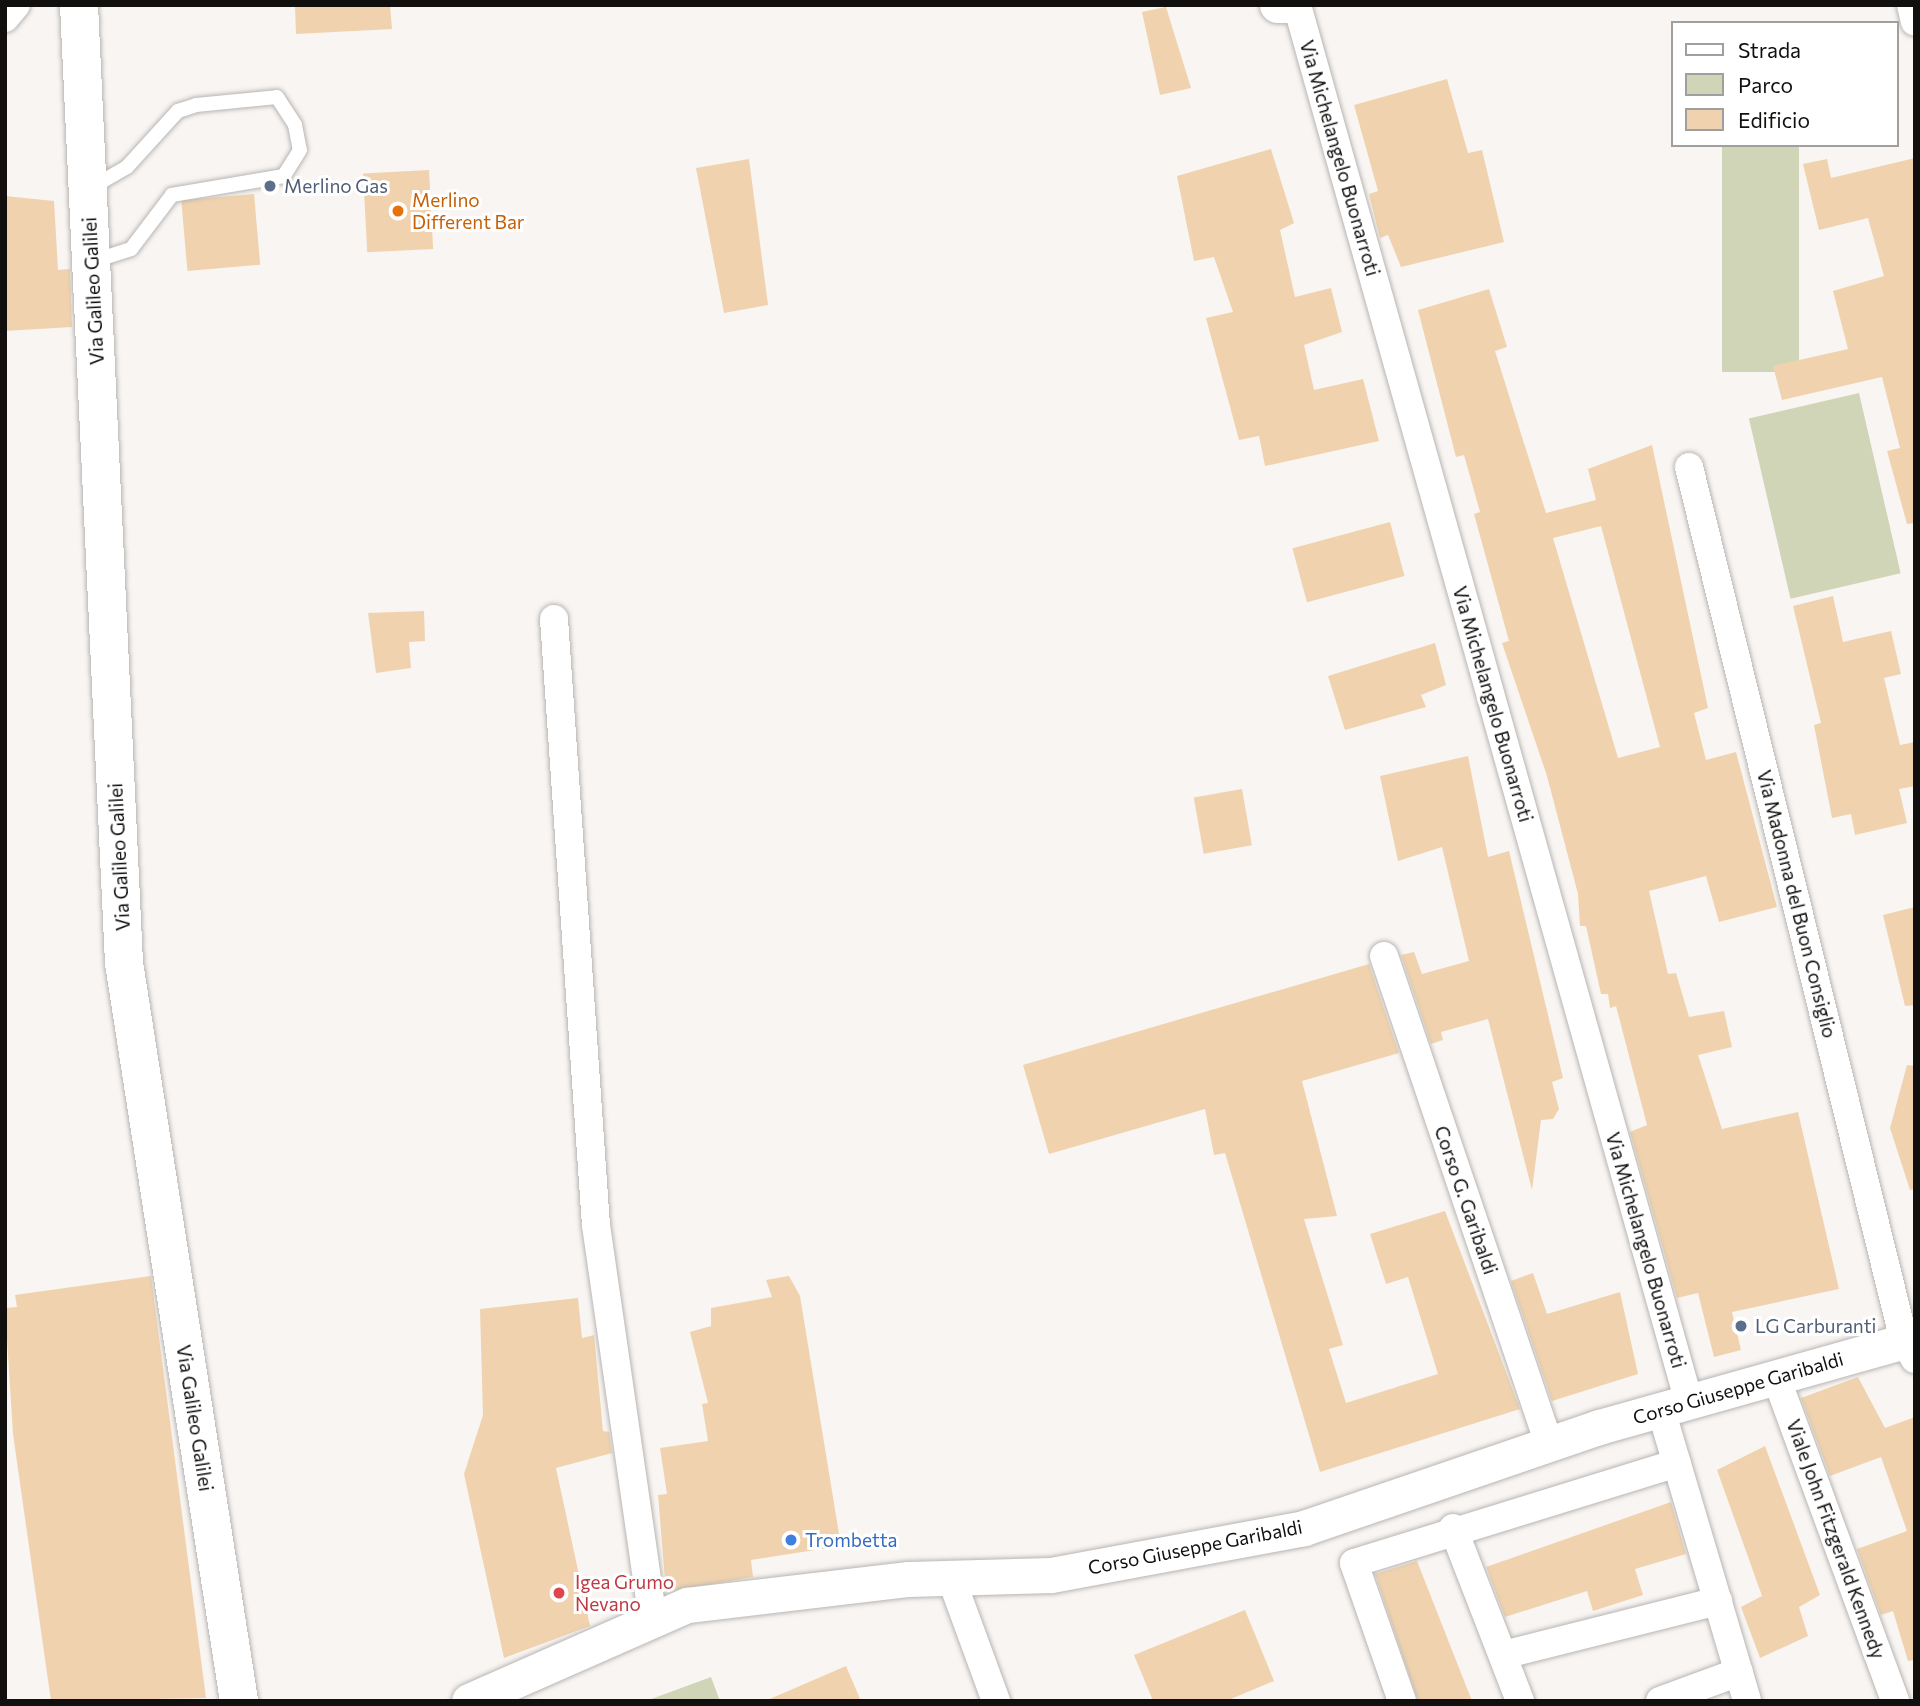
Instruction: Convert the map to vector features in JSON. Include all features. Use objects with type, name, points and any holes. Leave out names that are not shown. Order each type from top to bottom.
[{"type":"main road","name":"Via Galileo Galilei","points":[[79,5],[124,963],[239,1701]]},
{"type":"street","points":[[5,18],[16,5]]},
{"type":"street","points":[[1277,5],[1295,5]]},
{"type":"street","name":"Via Michelangelo Buonarroti","points":[[1295,5],[1675,1406],[1677,1462],[1747,1701]]},
{"type":"street","points":[[1911,5],[1915,22]]},
{"type":"street","name":"Via Madonna del Buon Consiglio","points":[[1689,467],[1911,1346]]},
{"type":"street","points":[[554,619],[596,1225],[653,1620]]},
{"type":"street","name":"Corso G. Garibaldi","points":[[1384,956],[1549,1444]]},
{"type":"street","name":"Corso Giuseppe Garibaldi","points":[[469,1701],[687,1605],[951,1578],[1051,1574],[1304,1528],[1549,1444],[1675,1406],[1776,1377],[1911,1346]]},
{"type":"street","name":"Viale John Fitzgerald Kennedy","points":[[1776,1377],[1895,1701]]},
{"type":"street","points":[[1402,1701],[1354,1563],[1453,1528],[1677,1462]]},
{"type":"street","points":[[1453,1528],[1520,1701]]},
{"type":"street","points":[[951,1578],[996,1701]]},
{"type":"street","points":[[1503,1656],[1718,1601]]},
{"type":"street","points":[[1660,1701],[1739,1672]]},
{"type":"lane","points":[[88,190],[127,167],[154,131],[196,105],[276,97],[295,125],[300,150],[284,176],[172,195],[131,249],[91,261]]},
{"type":"green space","points":[[1722,147],[1799,147],[1799,372],[1722,372]]},
{"type":"green space","points":[[1859,393],[1901,573],[1791,599],[1749,418]]},
{"type":"green space","points":[[711,1677],[720,1701],[646,1701]]},
{"type":"building","points":[[295,5],[390,5],[392,29],[296,34]]},
{"type":"building","points":[[1166,7],[1191,88],[1160,95],[1142,12]]},
{"type":"building","points":[[1447,79],[1468,153],[1482,150],[1504,242],[1401,267],[1388,235],[1380,238],[1369,194],[1378,191],[1354,105]]},
{"type":"building","points":[[1271,149],[1294,223],[1280,230],[1295,297],[1331,288],[1342,332],[1304,345],[1314,390],[1363,379],[1379,441],[1265,466],[1259,436],[1239,440],[1206,318],[1233,312],[1214,257],[1194,261],[1177,176]]},
{"type":"building","points":[[1915,158],[1915,523],[1907,524],[1887,451],[1900,448],[1882,377],[1782,400],[1773,366],[1848,349],[1833,291],[1884,276],[1868,218],[1819,230],[1803,164],[1827,159],[1831,178]]},
{"type":"building","points":[[749,159],[768,305],[724,313],[696,168]]},
{"type":"building","name":"Merlino Different Bar","points":[[429,170],[433,249],[367,252],[363,173]]},
{"type":"building","points":[[254,194],[260,265],[187,271],[181,200]]},
{"type":"building","points":[[5,196],[54,201],[58,270],[70,269],[72,327],[5,331]]},
{"type":"building","points":[[1489,289],[1507,347],[1495,351],[1546,513],[1596,500],[1588,469],[1652,445],[1708,708],[1694,713],[1706,760],[1736,752],[1777,907],[1719,922],[1706,876],[1649,891],[1668,974],[1676,973],[1689,1017],[1724,1011],[1732,1047],[1698,1055],[1722,1129],[1798,1112],[1839,1289],[1732,1312],[1741,1350],[1714,1357],[1698,1293],[1677,1298],[1630,1132],[1647,1125],[1616,1006],[1610,1008],[1608,994],[1601,994],[1586,926],[1580,926],[1578,894],[1547,776],[1502,643],[1509,641],[1474,514],[1480,512],[1464,455],[1456,457],[1418,310]],"holes":[[[1601,526],[1660,747],[1618,758],[1553,538]]]},
{"type":"building","points":[[1390,522],[1404,576],[1307,602],[1292,548]]},
{"type":"building","points":[[1833,596],[1843,642],[1891,631],[1901,674],[1884,678],[1900,745],[1915,742],[1915,786],[1899,789],[1907,823],[1855,835],[1851,814],[1832,818],[1814,725],[1821,723],[1793,606]]},
{"type":"building","points":[[424,611],[425,641],[409,642],[411,668],[376,673],[368,613]]},
{"type":"building","points":[[1435,643],[1446,685],[1421,695],[1426,707],[1345,730],[1328,676]]},
{"type":"building","points":[[1468,756],[1488,857],[1509,851],[1563,1078],[1552,1082],[1559,1109],[1553,1119],[1541,1120],[1532,1190],[1488,1019],[1441,1032],[1443,1040],[1431,1044],[1401,955],[1414,952],[1422,974],[1469,961],[1442,847],[1398,861],[1380,776]]},
{"type":"building","points":[[1242,789],[1252,845],[1204,854],[1194,798]]},
{"type":"building","points":[[1915,907],[1915,1005],[1905,1006],[1883,915]]},
{"type":"building","points":[[1369,964],[1399,1053],[1302,1081],[1337,1216],[1304,1219],[1343,1345],[1329,1349],[1346,1403],[1438,1374],[1408,1277],[1386,1284],[1370,1234],[1445,1211],[1520,1409],[1320,1472],[1225,1153],[1214,1155],[1205,1109],[1049,1154],[1023,1065]]},
{"type":"building","points":[[1907,1065],[1915,1066],[1915,1189],[1910,1190],[1890,1128]]},
{"type":"building","points":[[1533,1273],[1547,1314],[1620,1292],[1638,1374],[1552,1401],[1511,1281]]},
{"type":"building","points":[[151,1276],[206,1698],[51,1701],[13,1434],[5,1308],[17,1307],[15,1295]]},
{"type":"building","points":[[789,1276],[800,1296],[841,1546],[751,1560],[753,1577],[666,1592],[658,1495],[667,1494],[660,1448],[708,1441],[702,1404],[708,1403],[690,1332],[711,1326],[711,1308],[772,1297],[766,1280]]},
{"type":"building","points":[[578,1298],[582,1338],[594,1335],[603,1431],[609,1432],[612,1453],[556,1468],[590,1626],[504,1658],[464,1474],[483,1415],[480,1309]]},
{"type":"building","points":[[1858,1377],[1885,1428],[1915,1417],[1915,1660],[1908,1661],[1893,1611],[1881,1615],[1857,1549],[1907,1531],[1881,1457],[1830,1476],[1801,1398]]},
{"type":"building","points":[[1765,1446],[1820,1595],[1799,1607],[1808,1636],[1760,1658],[1741,1607],[1762,1596],[1717,1470]]},
{"type":"building","points":[[1671,1502],[1686,1554],[1635,1569],[1643,1595],[1593,1611],[1587,1591],[1505,1617],[1486,1567]]},
{"type":"building","points":[[1417,1561],[1472,1701],[1418,1701],[1375,1574]]},
{"type":"building","points":[[1245,1610],[1274,1681],[1226,1701],[1153,1701],[1134,1655]]},
{"type":"building","points":[[846,1666],[861,1701],[765,1701]]},
{"type":"place","name":"Merlino Gas","points":[[270,186]]},
{"type":"place","name":"Merlino Different Bar","points":[[398,211]]},
{"type":"place","name":"LG Carburanti","points":[[1741,1326]]},
{"type":"place","name":"Trombetta","points":[[791,1540]]},
{"type":"place","name":"Igea Grumo Nevano","points":[[559,1593]]}]
